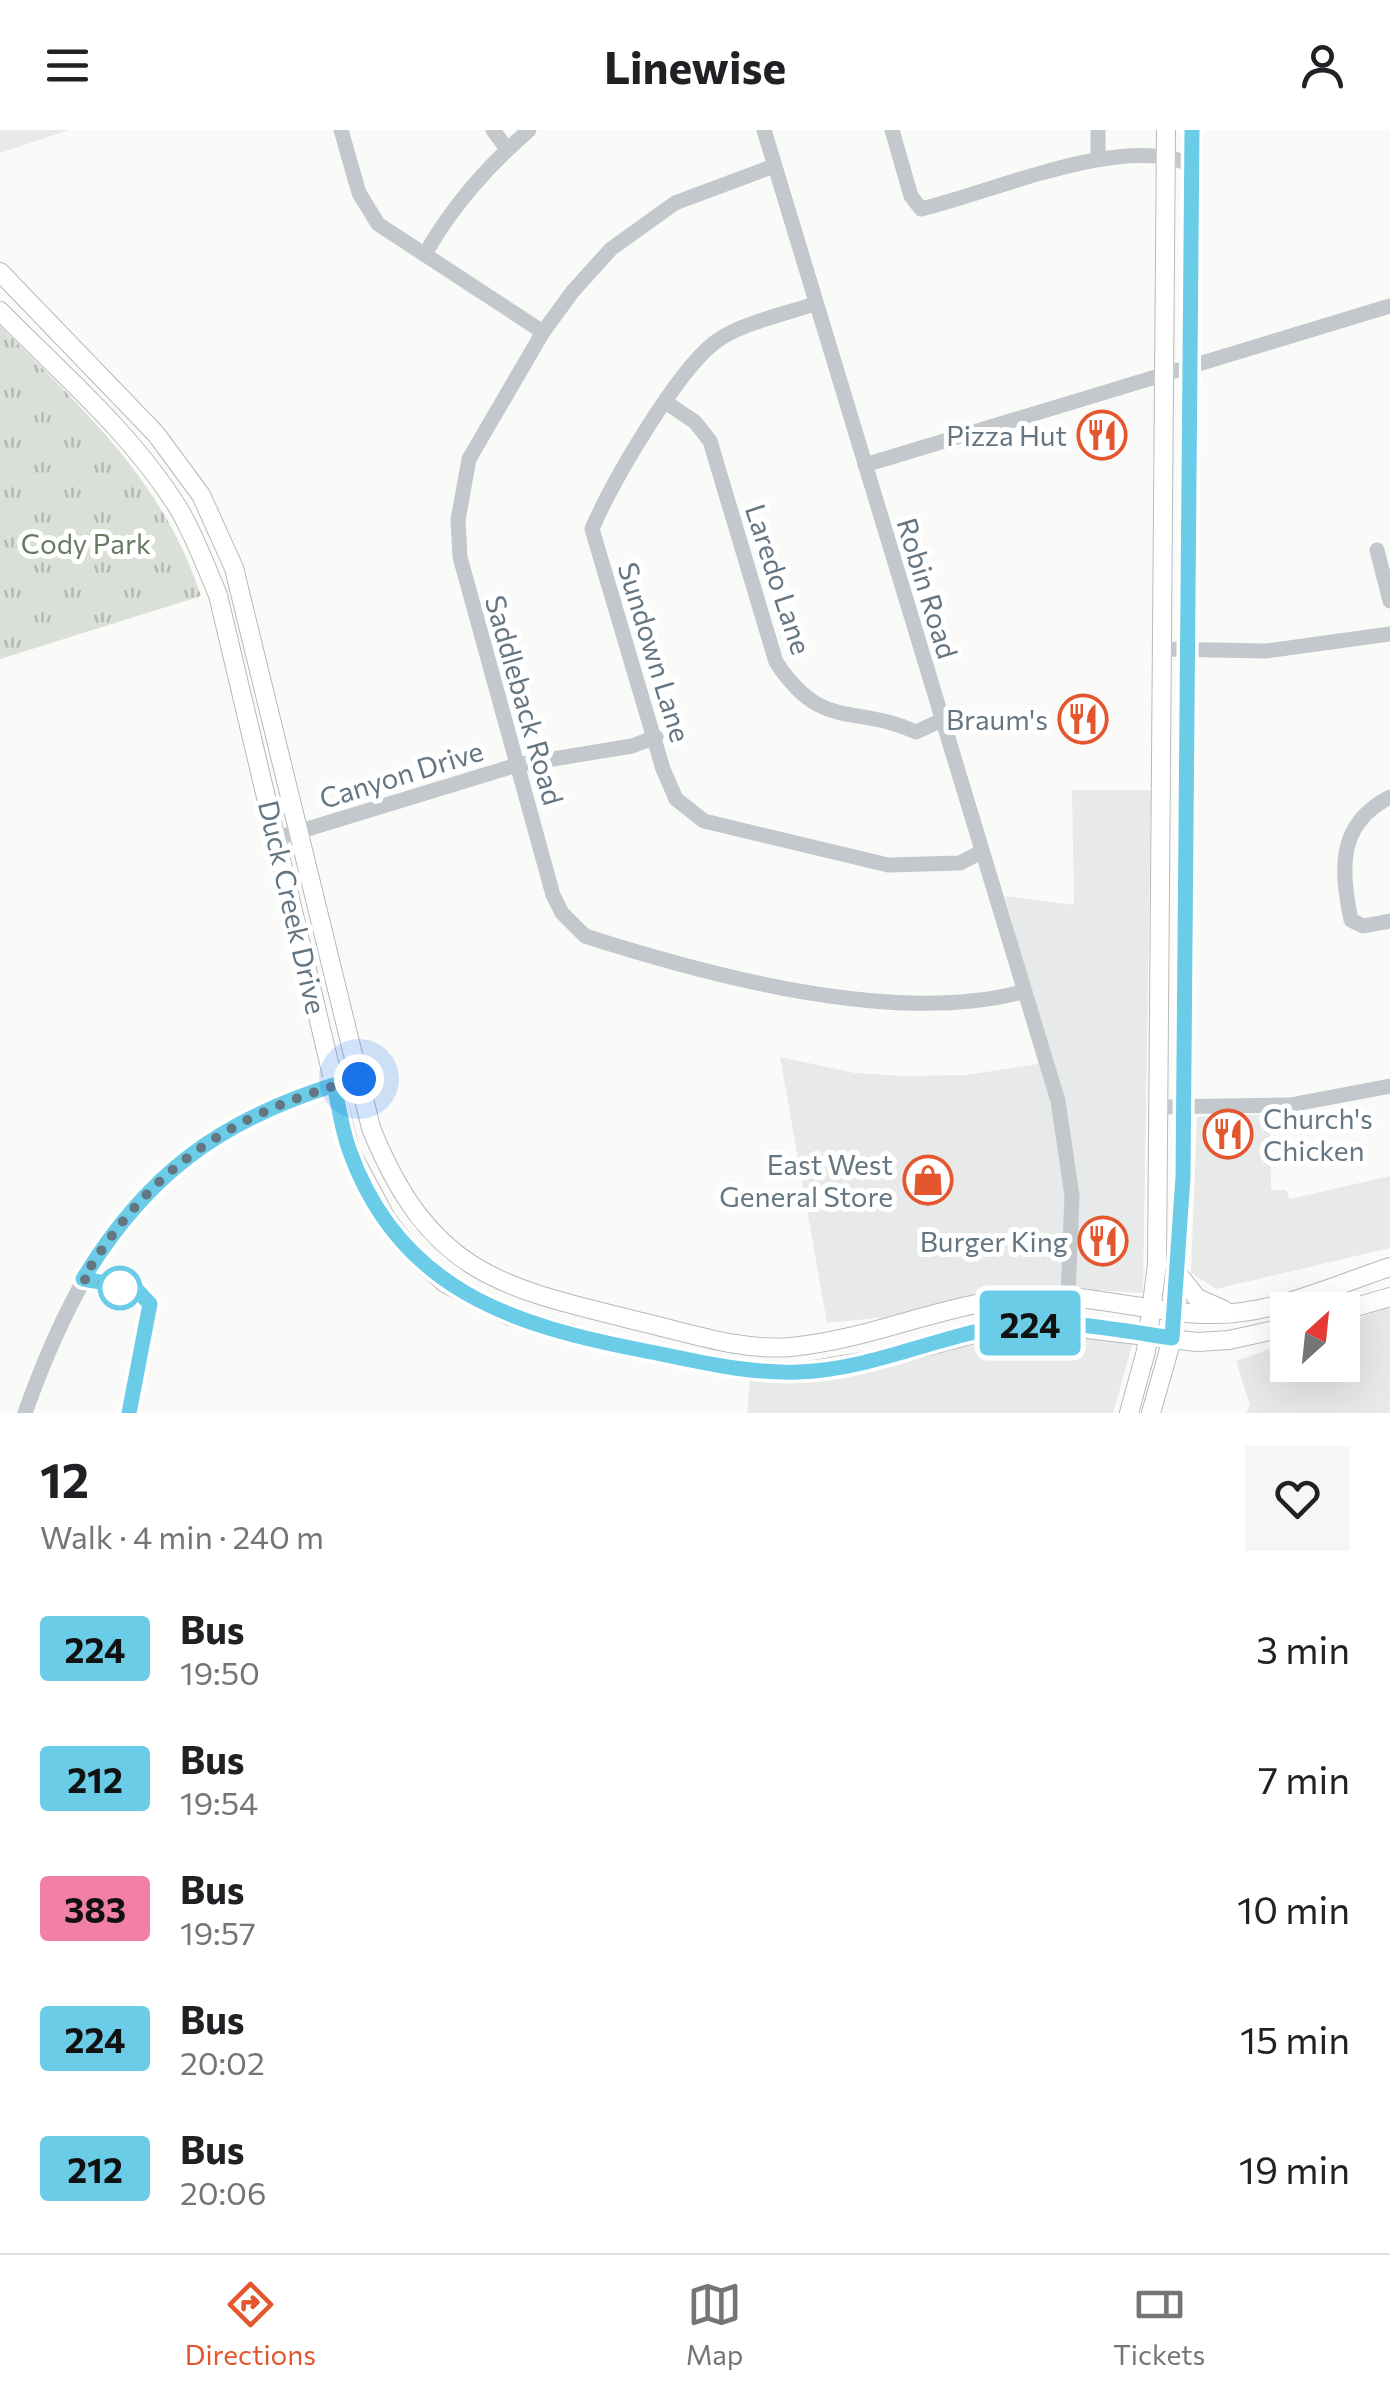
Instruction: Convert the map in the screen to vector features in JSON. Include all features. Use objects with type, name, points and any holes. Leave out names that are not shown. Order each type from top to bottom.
[{"type":"main road","points":[[1129,1413],[1153,1308],[1166,130]]},
{"type":"main road","points":[[1151,1413],[1172,1338],[1178,1274],[1192,130]]},
{"type":"main road","name":"Duck Creek Drive","points":[[0,272],[156,434],[200,495],[234,568],[359,1079],[383,1158],[411,1207],[448,1250],[500,1284],[731,1344],[804,1345],[876,1334],[996,1300],[1068,1297],[1175,1311],[1234,1313],[1384,1269]]},
{"type":"main road","name":"Duck Creek Drive","points":[[0,311],[135,452],[180,511],[218,595],[352,1157],[387,1220],[430,1271],[474,1301],[510,1316],[601,1342],[736,1369],[801,1372],[878,1359],[1004,1326],[1037,1323],[1216,1342]]},
{"type":"main road","points":[[135,452],[156,434]]},
{"type":"main road","points":[[226,630],[249,623]]},
{"type":"main road","points":[[1159,946],[1184,948]]},
{"type":"main road","points":[[430,1271],[448,1250]]},
{"type":"main road","points":[[1360,1306],[1388,1297],[1384,1269]]},
{"type":"main road","points":[[1178,1274],[1197,1298],[1234,1313]]},
{"type":"main road","points":[[1161,1378],[1180,1355],[1216,1342],[1270,1331]]},
{"type":"street","points":[[341,130],[359,193],[378,224],[543,332]]},
{"type":"street","points":[[493,130],[507,149]]},
{"type":"street","points":[[424,254],[448,214],[529,130]]},
{"type":"street","name":"Robin Road","points":[[764,130],[1058,1101],[1072,1196],[1068,1297]]},
{"type":"street","points":[[894,130],[911,196],[921,208],[1098,158],[1166,154],[1193,166]]},
{"type":"street","points":[[1098,130],[1098,158]]},
{"type":"street","name":"Saddleback Road","points":[[774,166],[675,202],[611,249],[543,332],[469,459],[458,520],[468,598],[553,895],[562,913],[585,936],[854,1000],[921,1006],[990,1000],[1022,992]]},
{"type":"street","name":"Sundown Lane","points":[[814,304],[716,341],[628,460],[592,530],[676,799],[704,821],[888,865],[960,863],[981,852]]},
{"type":"street","points":[[865,466],[1390,306]]},
{"type":"street","name":"Laredo Lane","points":[[667,403],[695,422],[710,441],[776,662],[794,690],[814,707],[868,721],[893,722],[916,732],[942,720]]},
{"type":"street","points":[[1378,550],[1390,601]]},
{"type":"street","points":[[1161,649],[1266,651],[1390,634]]},
{"type":"street","name":"Canyon Drive","points":[[278,838],[516,765],[557,755],[602,752],[656,737]]},
{"type":"street","points":[[1390,797],[1364,811],[1352,828],[1346,870],[1351,920],[1363,926],[1390,921]]},
{"type":"street","points":[[25,1413],[83,1279],[108,1237],[149,1190],[253,1113],[359,1079]]},
{"type":"street","points":[[1158,1107],[1304,1104],[1390,1086]]},
{"type":"shaded area","points":[[0,130],[69,130],[0,153]]},
{"type":"shaded area","points":[[1072,790],[1151,790],[1143,1293],[1062,1288],[991,1295],[887,1317],[827,1323],[780,1057],[855,1073],[904,1076],[967,1075],[1050,1062],[1005,896],[1074,905]]},
{"type":"shaded area","points":[[1270,1114],[1271,1190],[1286,1190],[1290,1199],[1390,1176],[1390,1248],[1216,1289],[1191,1273],[1197,1117]]},
{"type":"shaded area","points":[[1390,1307],[1390,1413],[1246,1413],[1250,1405],[1236,1361],[1270,1349],[1270,1382],[1360,1382],[1360,1318]]},
{"type":"shaded area","points":[[1051,1329],[1133,1342],[1113,1413],[747,1413],[750,1377]]},
{"type":"green space","name":"Cody Park","points":[[0,326],[90,418],[142,481],[185,554],[201,596],[0,659]]},
{"type":"bus line","name":"224","points":[[129,1413],[151,1312],[147,1296],[135,1288],[83,1279],[108,1237],[149,1190],[240,1121],[334,1085],[350,1151],[387,1220],[415,1256],[446,1284],[510,1316],[601,1342],[736,1369],[801,1372],[878,1359],[1004,1326],[1065,1324],[1172,1338],[1183,1177],[1192,130]]},
{"type":"place","name":"Pizza Hut","points":[[1102,435]]},
{"type":"place","name":"Braum's","points":[[1083,719]]},
{"type":"place","name":"Church's Chicken","points":[[1228,1134]]},
{"type":"place","name":"East West General Store","points":[[928,1180]]},
{"type":"place","name":"Burger King","points":[[1103,1241]]},
{"type":"route","points":[[120,1288],[83,1279],[108,1237],[149,1190],[253,1113],[359,1079]]}]
